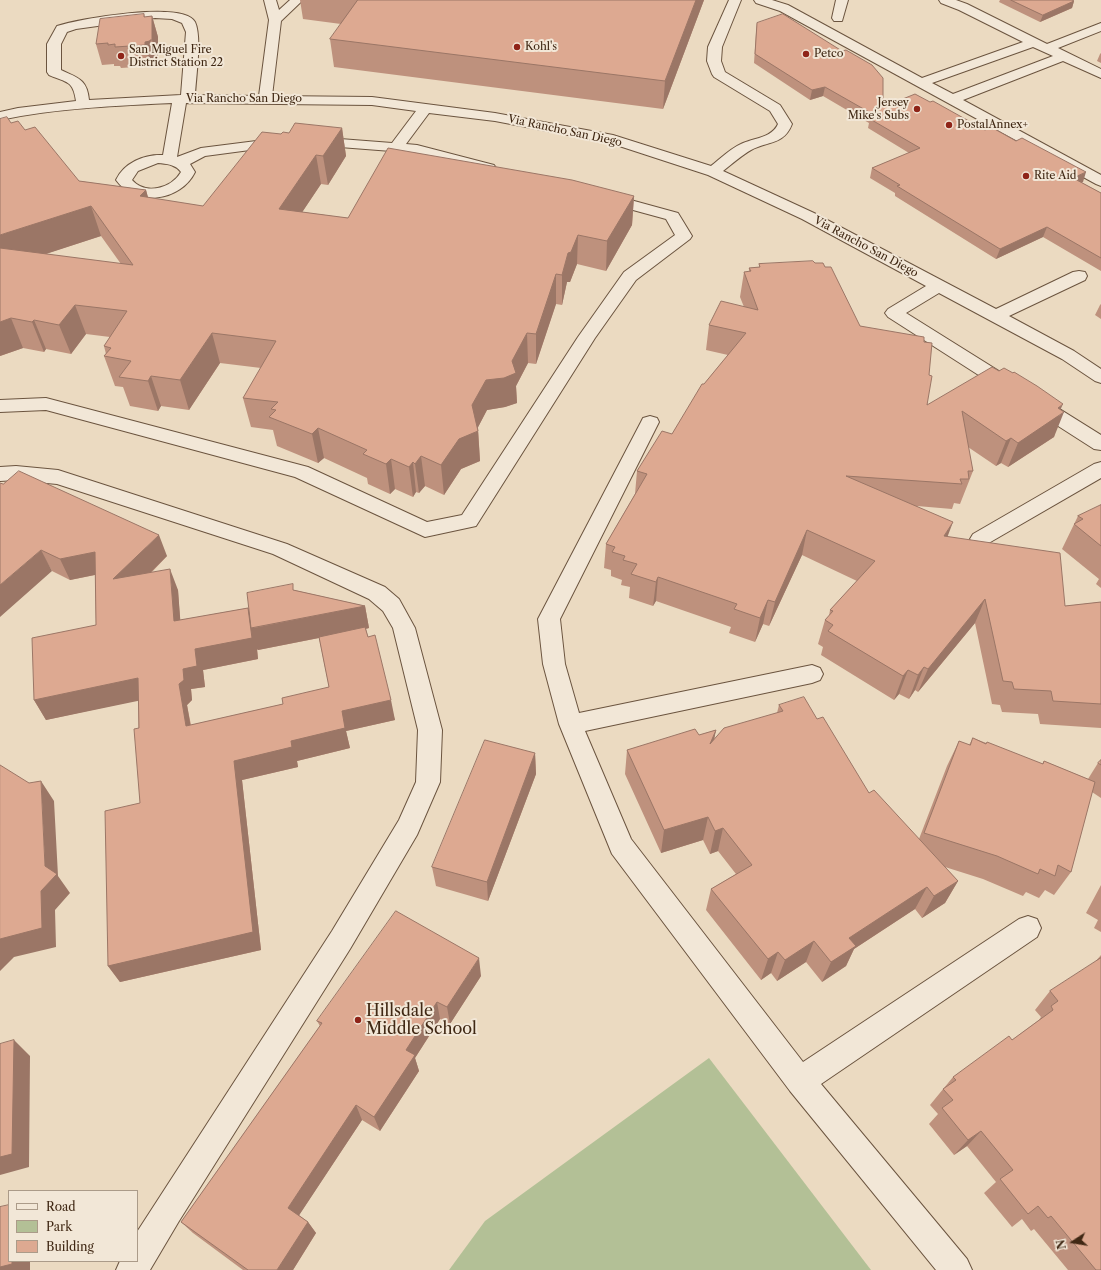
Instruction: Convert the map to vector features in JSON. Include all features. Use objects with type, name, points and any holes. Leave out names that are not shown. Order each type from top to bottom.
[{"type":"street","points":[[265,99],[274,20],[270,0]]},
{"type":"street","points":[[274,20],[297,0]]},
{"type":"street","points":[[713,172],[746,147],[770,139],[782,132],[785,124],[775,108],[719,74],[714,62],[715,47],[735,0]]},
{"type":"street","points":[[760,0],[784,8],[1101,181]]},
{"type":"street","points":[[838,18],[842,0]]},
{"type":"street","points":[[949,0],[1101,74]]},
{"type":"street","points":[[83,105],[82,88],[76,82],[54,72],[54,44],[62,29],[74,24],[155,14],[174,16],[188,21],[192,32],[174,161],[200,152],[298,140],[417,150],[502,172]]},
{"type":"street","points":[[1047,48],[1101,28]]},
{"type":"street","points":[[920,83],[1034,42]]},
{"type":"street","points":[[951,100],[1064,56]]},
{"type":"street","name":"Via Rancho San Diego","points":[[0,116],[18,112],[83,105],[184,98],[372,101],[495,117],[613,139],[713,172],[808,216],[1068,355],[1101,377]]},
{"type":"street","points":[[396,148],[425,108]]},
{"type":"street","points":[[0,406],[46,404],[301,472],[425,530],[469,521],[587,338],[630,276],[684,236],[672,216],[595,196]]},
{"type":"street","points":[[996,316],[1079,276]]},
{"type":"street","points":[[938,286],[894,313],[1101,444]]},
{"type":"street","points":[[650,422],[549,619],[554,664],[571,724],[621,846],[800,1081],[956,1270]]},
{"type":"street","points":[[980,539],[1101,469]]},
{"type":"street","points":[[0,474],[16,473],[58,477],[280,549],[377,593],[391,605],[404,628],[430,730],[428,782],[408,827],[341,940],[168,1210],[138,1260]]},
{"type":"street","points":[[571,724],[812,674]]},
{"type":"street","points":[[800,1081],[1028,928]]},
{"type":"green space","points":[[709,1058],[871,1270],[449,1270],[485,1221]]},
{"type":"building","name":"Kohl's","points":[[358,0],[696,0],[665,81],[330,39]]},
{"type":"building","points":[[1011,0],[1072,0],[1074,1],[1043,15]]},
{"type":"building","points":[[144,14],[144,17],[152,16],[152,40],[145,42],[145,45],[115,47],[115,44],[96,44],[100,19]]},
{"type":"building","points":[[783,14],[842,51],[846,50],[872,65],[883,78],[883,107],[915,94],[930,102],[933,101],[985,130],[991,127],[1016,141],[1022,138],[1086,172],[1073,178],[1101,193],[1101,258],[1047,227],[1000,249],[897,186],[900,185],[872,168],[920,148],[870,119],[876,116],[825,87],[812,90],[755,54],[757,23]]},
{"type":"building","points":[[7,117],[11,123],[18,121],[25,130],[35,127],[79,181],[146,190],[140,196],[203,206],[262,132],[281,134],[283,132],[289,133],[295,123],[342,128],[323,156],[316,155],[279,209],[348,218],[388,148],[572,180],[634,196],[607,241],[578,235],[571,252],[568,253],[562,275],[556,274],[536,334],[527,333],[512,361],[516,373],[504,378],[486,380],[472,405],[478,431],[459,439],[441,465],[421,456],[415,464],[413,462],[409,467],[391,459],[386,464],[363,454],[367,450],[318,428],[312,434],[269,417],[276,410],[271,409],[278,402],[243,398],[276,341],[212,333],[180,380],[151,376],[148,381],[119,377],[131,361],[104,356],[111,348],[104,346],[127,311],[75,305],[59,325],[34,320],[32,322],[11,318],[0,322],[0,248],[133,265],[91,206],[0,235],[0,119]]},
{"type":"building","points":[[813,261],[815,263],[823,263],[825,267],[831,267],[860,326],[924,337],[924,342],[932,343],[929,375],[932,376],[927,405],[992,367],[999,371],[1004,368],[1013,373],[1014,372],[1063,404],[1058,408],[1064,412],[1018,443],[1011,438],[1006,441],[962,411],[973,471],[968,471],[969,479],[960,479],[962,484],[846,476],[953,522],[944,536],[1060,553],[1065,606],[1101,602],[1101,704],[1053,701],[1051,691],[1014,689],[1012,682],[1003,681],[985,599],[928,669],[924,667],[918,675],[908,670],[903,676],[828,631],[833,625],[825,620],[833,611],[830,610],[875,561],[807,530],[775,602],[768,600],[760,618],[734,609],[737,604],[658,577],[656,582],[631,574],[637,564],[623,560],[625,556],[612,552],[615,547],[606,544],[647,474],[637,471],[662,431],[672,434],[702,384],[704,384],[746,333],[709,325],[721,301],[758,310],[744,272],[751,271],[749,268],[760,267],[759,264]]},
{"type":"building","points":[[19,471],[159,535],[113,579],[170,569],[174,621],[248,608],[252,638],[195,649],[197,666],[183,669],[184,680],[179,684],[186,726],[283,704],[282,698],[329,687],[319,637],[365,627],[368,637],[375,635],[391,700],[342,711],[345,728],[291,741],[292,747],[234,761],[253,932],[108,966],[105,811],[140,803],[134,729],[139,728],[138,678],[34,700],[32,638],[96,625],[95,552],[60,559],[41,550],[0,585],[0,483],[3,484]]},
{"type":"building","points":[[1101,505],[1101,546],[1074,524],[1083,519],[1078,516]]},
{"type":"building","points":[[293,584],[293,590],[365,606],[251,628],[247,593]]},
{"type":"building","points":[[804,697],[817,719],[823,717],[869,793],[874,790],[958,881],[934,896],[927,887],[849,938],[856,946],[831,962],[814,941],[785,960],[778,952],[768,959],[711,889],[752,865],[723,828],[715,831],[708,817],[664,830],[627,750],[695,729],[699,735],[716,730],[710,744],[724,728],[783,711],[779,705]]},
{"type":"building","points":[[973,738],[1043,764],[1044,761],[1095,782],[1071,872],[1058,865],[1055,876],[1040,869],[1038,874],[997,856],[924,833],[959,741],[970,745]]},
{"type":"building","points":[[485,740],[535,753],[487,882],[432,867]]},
{"type":"building","points":[[0,765],[29,783],[41,781],[45,866],[57,874],[41,891],[42,928],[0,939]]},
{"type":"building","points":[[396,911],[479,958],[447,1007],[437,1002],[406,1050],[415,1055],[374,1117],[356,1105],[288,1208],[308,1222],[277,1270],[248,1270],[181,1222],[322,1023],[317,1021]]},
{"type":"building","points":[[1101,958],[1101,1270],[1096,1270],[1051,1216],[1048,1218],[1038,1206],[1028,1214],[1000,1179],[1013,1170],[981,1131],[968,1140],[942,1108],[953,1100],[943,1089],[956,1080],[953,1077],[1009,1036],[1012,1040],[1053,1010],[1051,1006],[1058,1001],[1050,991]]},
{"type":"building","points":[[14,1040],[12,1154],[0,1157],[0,1044]]},
{"type":"building","points":[[8,1205],[8,1262],[12,1262],[12,1264],[0,1267],[0,1207]]},
{"type":"place","name":"Kohl's","points":[[517,47]]},
{"type":"place","name":"Petco","points":[[806,54]]},
{"type":"place","name":"San Miguel Fire District Station 22","points":[[121,56]]},
{"type":"place","name":"Jersey Mike's Subs","points":[[917,109]]},
{"type":"place","name":"PostalAnnex+","points":[[949,125]]},
{"type":"place","name":"Rite Aid","points":[[1026,176]]},
{"type":"place","name":"Hillsdale Middle School","points":[[358,1020]]}]
